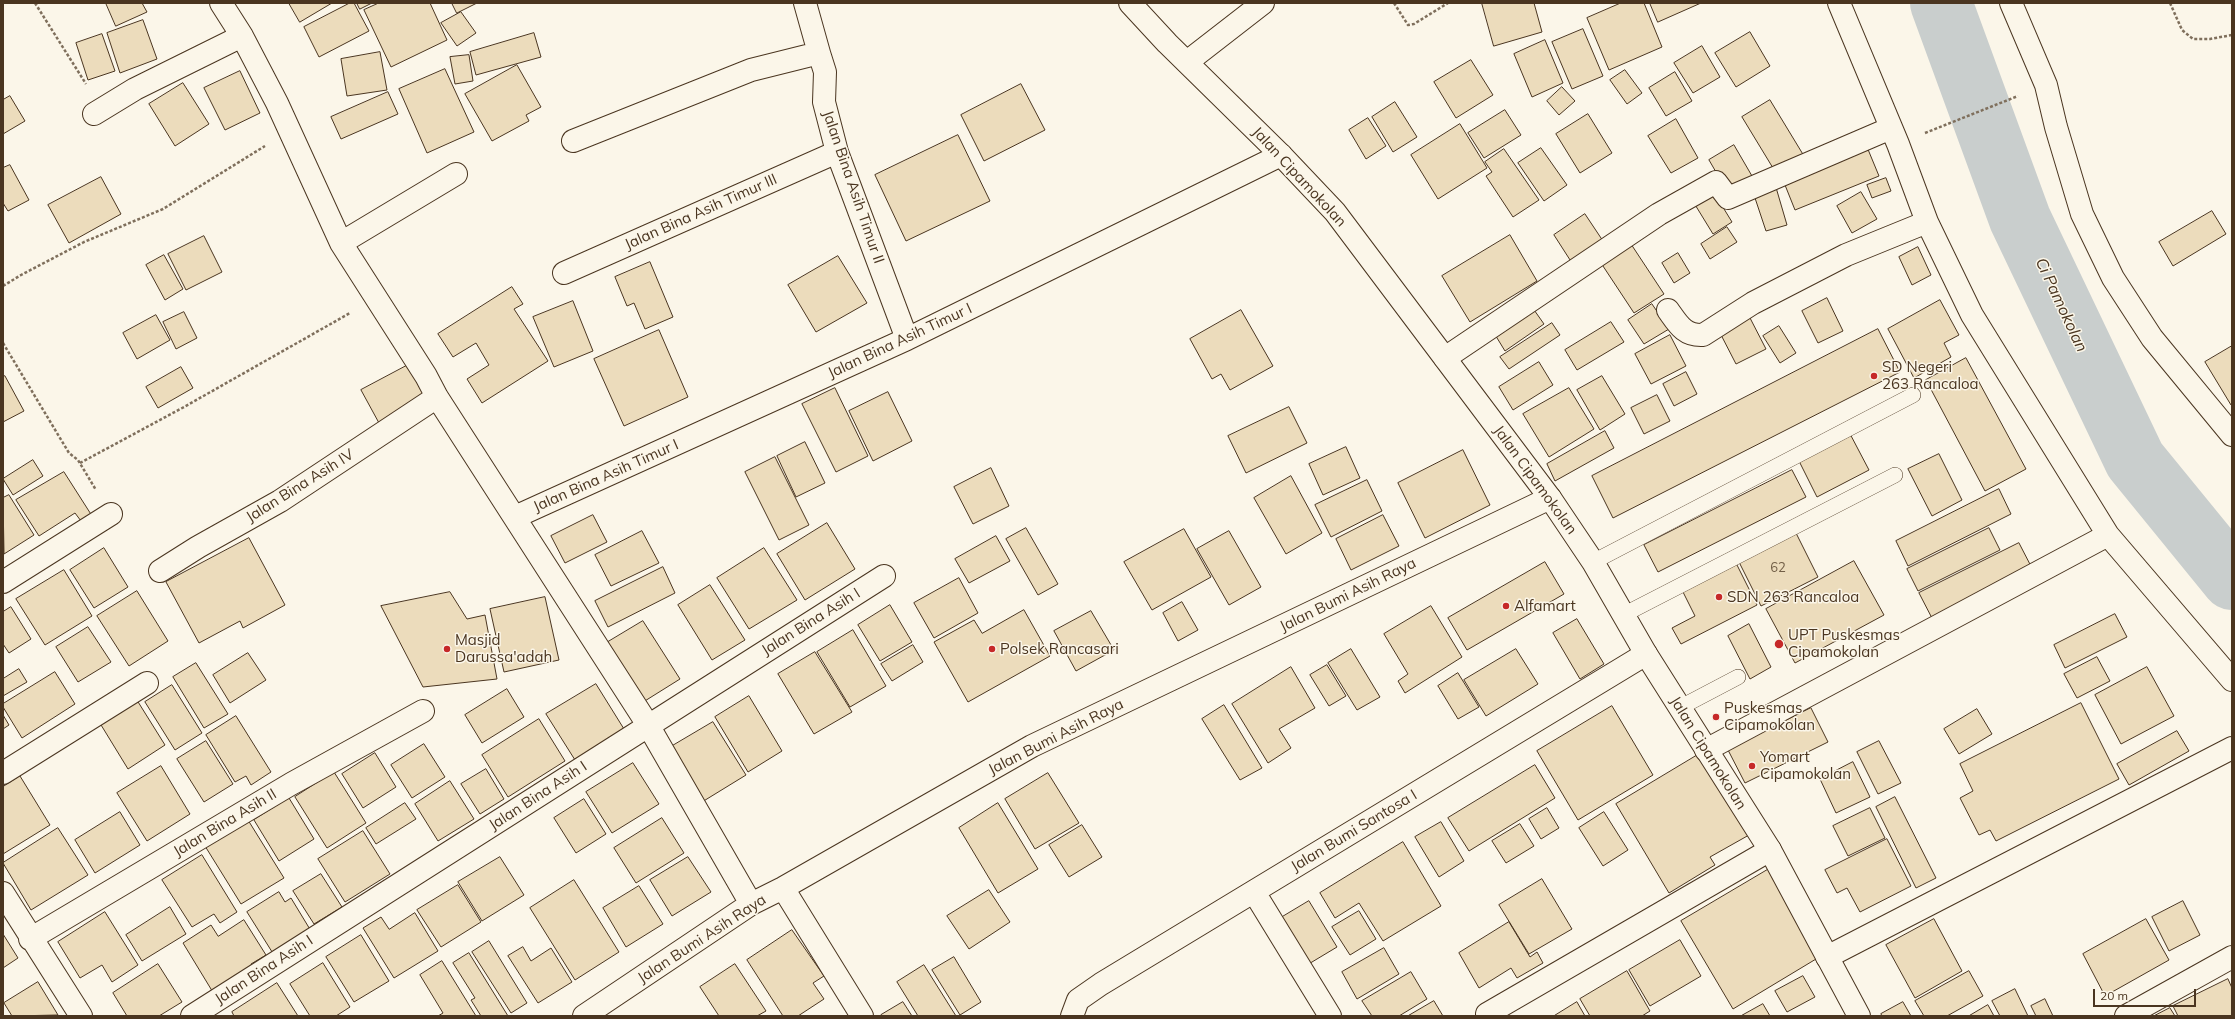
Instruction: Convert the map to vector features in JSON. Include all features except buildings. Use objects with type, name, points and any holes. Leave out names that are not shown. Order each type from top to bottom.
[{"type":"street","points":[[221,3],[242,36],[290,130],[341,243],[426,376],[437,397],[648,725],[752,904]]},
{"type":"street","name":"Jalan Bina Asih Timur II","points":[[805,3],[825,72],[824,102],[838,152],[907,340]]},
{"type":"street","name":"Jalan Cipamokolan","points":[[1130,3],[1281,155],[1335,212],[1550,498],[1593,562],[1679,708],[1770,850],[1859,1016]]},
{"type":"street","points":[[1187,62],[1263,3]]},
{"type":"street","points":[[1839,3],[1892,128],[1927,222],[1972,315],[2108,535],[2232,680]]},
{"type":"street","points":[[2012,3],[2046,85],[2056,127],[2082,214],[2113,278],[2152,338],[2232,435]]},
{"type":"street","points":[[99,111],[135,89],[242,36]]},
{"type":"street","points":[[573,141],[751,70],[819,53]]},
{"type":"street","points":[[1445,358],[1659,214],[1700,190],[1716,182],[1728,198],[1892,128]]},
{"type":"street","name":"Jalan Bina Asih Timur III","points":[[564,273],[838,152]]},
{"type":"street","name":"Jalan Bina Asih Timur I","points":[[515,517],[907,340],[1281,155]]},
{"type":"street","points":[[341,243],[456,174]]},
{"type":"street","points":[[1668,310],[1682,329],[1693,336],[1703,335],[1753,303],[1846,255],[1927,222]]},
{"type":"street","name":"Jalan Bina Asih IV","points":[[160,571],[198,547],[280,501],[437,397]]},
{"type":"street","name":"Jalan Bumi Asih Raya","points":[[584,1016],[752,904],[783,888],[1032,746],[1550,498]]},
{"type":"street","points":[[3,582],[111,514]]},
{"type":"street","points":[[1706,750],[2108,535]]},
{"type":"street","name":"Jalan Bina Asih I","points":[[192,1016],[884,576]]},
{"type":"street","name":"Jalan Bumi Santosa I","points":[[1072,1016],[1078,1000],[1646,654]]},
{"type":"street","points":[[3,773],[147,683]]},
{"type":"street","name":"Jalan Bina Asih II","points":[[30,938],[291,784],[423,711]]},
{"type":"street","points":[[1827,957],[2232,748]]},
{"type":"street","points":[[1486,1014],[1770,850]]},
{"type":"street","points":[[783,888],[862,1016]]},
{"type":"street","points":[[1254,892],[1330,1016]]},
{"type":"street","points":[[3,893],[30,938],[81,1016]]},
{"type":"street","points":[[2126,1016],[2232,957]]},
{"type":"lane","points":[[1593,562],[1913,395]]},
{"type":"lane","points":[[1624,615],[1895,476]]},
{"type":"lane","points":[[1679,708],[1738,677]]},
{"type":"path","points":[[35,3],[99,111]]},
{"type":"path","points":[[1394,3],[1408,25],[1414,24],[1448,3]]},
{"type":"path","points":[[2170,3],[2182,30],[2193,39],[2210,39],[2232,35]]},
{"type":"path","points":[[1923,134],[2026,93]]},
{"type":"path","points":[[3,286],[21,274],[84,242],[163,209],[290,130]]},
{"type":"path","points":[[80,463],[184,407],[376,298]]},
{"type":"path","points":[[3,343],[69,453],[80,463],[111,514]]},
{"type":"waterway","name":"Ci Pamokolan","points":[[1941,3],[2020,219],[2135,460],[2232,579]]},
{"type":"place","name":"SD Negeri 263 Rancaloa","points":[[1874,376]]},
{"type":"place","name":"SDN 263 Rancaloa","points":[[1719,597]]},
{"type":"place","name":"Alfamart","points":[[1506,606]]},
{"type":"place","name":"UPT Puskesmas Cipamokolan","points":[[1779,644]]},
{"type":"place","name":"Masjid Darussa'adah","points":[[447,649]]},
{"type":"place","name":"Polsek Rancasari","points":[[992,649]]},
{"type":"place","name":"Puskesmas Cipamokolan","points":[[1716,717]]},
{"type":"place","name":"Yomart Cipamokolan","points":[[1752,766]]}]
